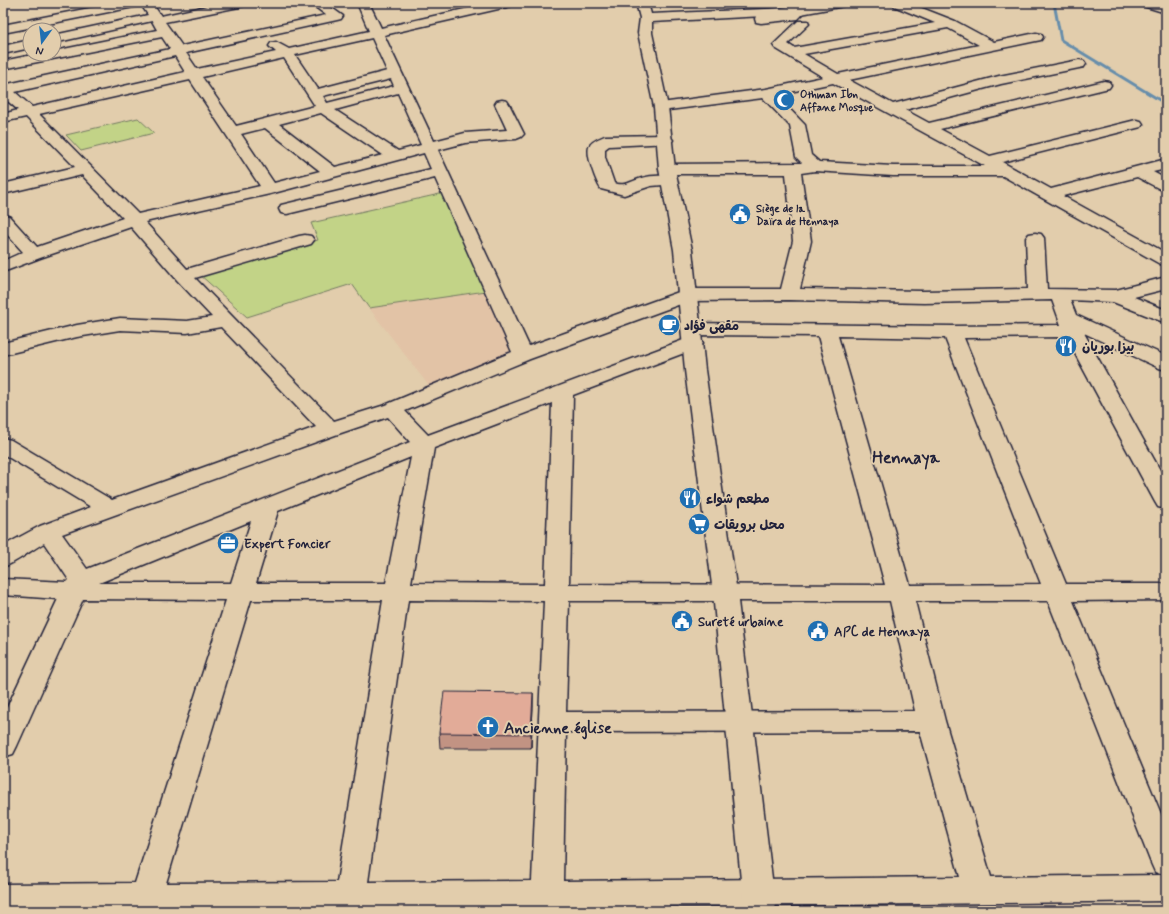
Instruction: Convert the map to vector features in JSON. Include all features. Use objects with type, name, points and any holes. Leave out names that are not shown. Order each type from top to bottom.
[{"type":"main road","points":[[3,29],[134,3]]},
{"type":"main road","points":[[146,3],[270,188],[291,216],[441,172]]},
{"type":"main road","points":[[3,65],[214,8],[239,3]]},
{"type":"main road","points":[[3,89],[337,16],[316,3]]},
{"type":"main road","points":[[363,3],[523,355]]},
{"type":"main road","points":[[3,118],[507,3]]},
{"type":"main road","points":[[772,32],[802,17],[839,3]]},
{"type":"main road","points":[[898,3],[950,24],[992,46]]},
{"type":"main road","points":[[1147,3],[1166,9]]},
{"type":"main road","points":[[171,4],[214,8]]},
{"type":"main road","points":[[759,902],[725,593],[682,250],[668,175],[661,107],[645,33],[644,11],[772,32],[950,24]]},
{"type":"main road","points":[[772,32],[794,16],[802,17]]},
{"type":"main road","points":[[62,38],[160,23]]},
{"type":"main road","points":[[772,32],[836,78],[1006,170],[1166,260]]},
{"type":"main road","points":[[256,34],[287,53],[324,109],[396,156]]},
{"type":"main road","points":[[661,107],[766,93],[1036,37]]},
{"type":"main road","points":[[3,50],[22,46]]},
{"type":"main road","points":[[892,109],[999,80],[1079,64]]},
{"type":"main road","points":[[313,94],[399,81]]},
{"type":"main road","points":[[232,132],[324,109],[399,81]]},
{"type":"main road","points":[[927,128],[1104,85]]},
{"type":"main road","points":[[3,89],[29,112],[86,169],[134,220],[183,276],[330,429]]},
{"type":"main road","points":[[766,93],[797,125],[804,157],[815,166]]},
{"type":"main road","points":[[3,267],[34,254],[134,220],[333,173],[466,138],[516,134],[502,104]]},
{"type":"main road","points":[[268,123],[333,173]]},
{"type":"main road","points":[[988,161],[1136,124]]},
{"type":"main road","points":[[665,140],[605,141],[597,147],[597,157],[607,186],[618,190],[629,190],[646,182],[668,175],[793,169],[815,166],[893,170],[1006,170]]},
{"type":"main road","points":[[1049,195],[1166,164]]},
{"type":"main road","points":[[3,189],[86,169]]},
{"type":"main road","points":[[789,294],[802,241],[793,169]]},
{"type":"main road","points":[[1138,171],[1166,186]]},
{"type":"main road","points":[[3,220],[34,254]]},
{"type":"main road","points":[[1035,238],[1038,294]]},
{"type":"main road","points":[[183,276],[305,240]]},
{"type":"main road","points":[[3,559],[10,552],[29,540],[48,531],[330,429],[392,409],[523,355],[687,295],[789,294],[924,297],[1038,294],[1116,296],[1166,283]]},
{"type":"main road","points":[[1058,295],[1070,324],[1166,502]]},
{"type":"main road","points":[[1116,296],[1166,317]]},
{"type":"main road","points":[[3,349],[77,331],[120,324],[187,327],[226,320]]},
{"type":"main road","points":[[3,746],[78,585],[268,505],[563,392],[692,336],[826,330],[952,332],[1070,324],[1166,364]]},
{"type":"main road","points":[[826,330],[900,593],[931,721],[979,890]]},
{"type":"main road","points":[[952,332],[1166,863]]},
{"type":"main road","points":[[547,894],[563,392]]},
{"type":"main road","points":[[392,409],[424,444]]},
{"type":"main road","points":[[350,903],[397,592],[424,444]]},
{"type":"main road","points":[[3,445],[109,508]]},
{"type":"main road","points":[[146,896],[268,505]]},
{"type":"main road","points":[[48,531],[78,585]]},
{"type":"main road","points":[[3,587],[78,585],[241,592],[1166,592]]},
{"type":"main road","points":[[552,722],[931,721]]},
{"type":"main road","points":[[3,897],[146,896],[350,903],[547,894],[759,902],[979,890],[1166,888]]},
{"type":"shaded area","points":[[486,291],[514,355],[429,386],[369,308]]},
{"type":"green space","points":[[138,118],[154,133],[81,151],[66,135]]},
{"type":"green space","points":[[444,193],[486,291],[369,308],[352,284],[247,317],[199,274],[318,240],[311,223]]},
{"type":"building","name":"Ancienne église","points":[[444,692],[533,693],[531,734],[439,733]]},
{"type":"waterway","points":[[1054,3],[1061,40],[1166,104]]},
{"type":"place","name":"Othman Ibn Affane Mosque","points":[[784,100]]},
{"type":"place","name":"Siège de la Daïra de Hennaya","points":[[740,214]]},
{"type":"place","name":"مقهى فؤاد","points":[[669,325]]},
{"type":"place","name":"بيزا بوريان","points":[[1066,346]]},
{"type":"place","name":"مطعم شواء","points":[[690,498]]},
{"type":"place","name":"محل برويقات","points":[[699,524]]},
{"type":"place","name":"Expert Foncier","points":[[228,543]]},
{"type":"place","name":"Sureté urbaine","points":[[682,621]]},
{"type":"place","name":"APC de Hennaya","points":[[818,631]]},
{"type":"place","name":"Ancienne église","points":[[488,727]]},
{"type":"district","name":"Hennaya","points":[[906,457]]}]
